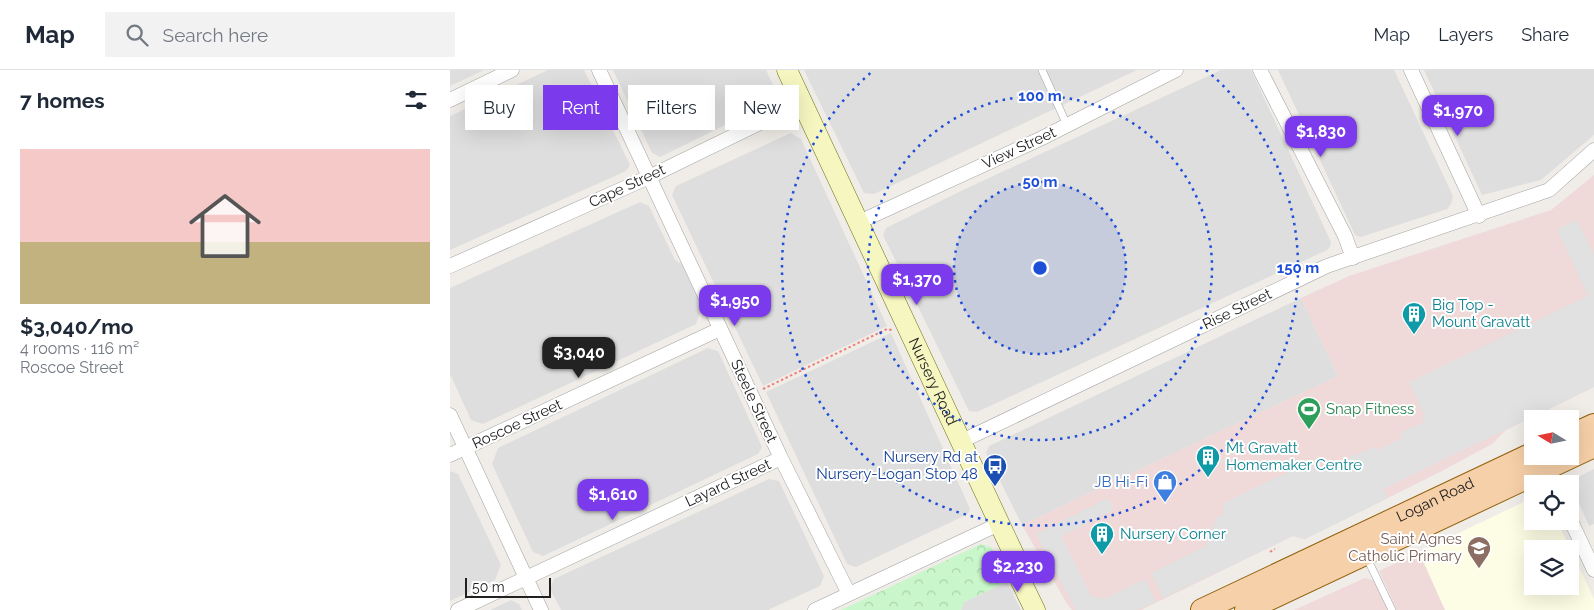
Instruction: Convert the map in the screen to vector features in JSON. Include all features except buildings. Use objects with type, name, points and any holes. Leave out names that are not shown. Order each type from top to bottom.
[{"type":"main road","name":"Nursery Road","points":[[787,70],[962,441],[999,524],[1015,557],[1026,569],[1046,610]]},
{"type":"main road","points":[[1579,432],[1594,425]]},
{"type":"main road","name":"Logan Road","points":[[1246,610],[1594,446]]},
{"type":"main road","name":"Logan Road","points":[[1202,610],[1544,469]]},
{"type":"main road","name":"Nursery Road","points":[[1015,557],[1017,573],[1035,610]]},
{"type":"street","points":[[450,100],[512,70]]},
{"type":"street","name":"Steele Street","points":[[599,70],[780,458],[849,594]]},
{"type":"street","name":"View Street","points":[[858,222],[1067,125],[1176,70]]},
{"type":"street","points":[[1260,70],[1345,236],[1353,258]]},
{"type":"street","points":[[1411,70],[1478,216]]},
{"type":"street","name":"Cape Street","points":[[450,266],[649,177],[803,102]]},
{"type":"street","name":"Rise Street","points":[[962,441],[1326,266],[1478,216],[1549,190],[1594,150]]},
{"type":"street","name":"Roscoe Street","points":[[450,455],[720,329]]},
{"type":"street","points":[[450,415],[541,610]]},
{"type":"street","name":"Layard Street","points":[[458,610],[780,458]]},
{"type":"street","points":[[814,610],[999,524]]},
{"type":"street","points":[[1575,530],[1594,570]]},
{"type":"lane","points":[[1042,70],[1067,125]]},
{"type":"lane","points":[[1365,554],[1392,610]]},
{"type":"path","points":[[751,395],[887,329],[892,330]]},
{"type":"path","points":[[1270,552],[1275,549]]},
{"type":"shaded area","points":[[450,70],[484,70],[450,86]]},
{"type":"shaded area","points":[[548,70],[584,70],[591,85],[543,85],[543,130],[613,130],[630,165],[626,171],[450,250],[450,116],[465,109],[465,130],[533,130],[533,85],[516,85]]},
{"type":"shaded area","points":[[613,70],[766,70],[773,85],[725,85],[725,125],[715,130],[715,85],[628,85],[628,102]]},
{"type":"shaded area","points":[[804,70],[1137,70],[874,194],[864,193]]},
{"type":"shaded area","points":[[1221,70],[1251,70],[1331,242],[1330,247],[977,412],[969,411],[883,235],[886,228]]},
{"type":"shaded area","points":[[1278,70],[1394,70],[1453,196],[1451,204],[1447,209],[1361,237],[1355,235]]},
{"type":"shaded area","points":[[1424,70],[1594,70],[1594,135],[1541,180],[1482,195]]},
{"type":"shaded area","points":[[641,130],[715,130],[660,157],[652,153]]},
{"type":"shaded area","points":[[791,133],[801,139],[887,326],[763,386],[672,195],[676,186]]},
{"type":"shaded area","points":[[1594,175],[1594,387],[1547,410],[1524,410],[1524,421],[1506,430],[1492,444],[1440,472],[1305,539],[1293,536],[1141,610],[1072,610],[1067,604],[1022,525],[1338,376],[1301,298],[1349,276],[1551,210]]},
{"type":"shaded area","points":[[640,202],[649,206],[675,260],[682,264],[702,308],[696,324],[483,424],[471,420],[450,374],[450,288]]},
{"type":"shaded area","points":[[1577,220],[1594,255],[1594,387],[1546,410],[1524,410],[1524,421],[1383,489],[1388,498],[1305,539],[1293,536],[1163,598],[1151,573],[1205,546],[1217,517],[1225,513],[1222,504],[1311,461],[1315,470],[1375,447],[1377,450],[1402,438],[1401,432],[1423,423],[1424,414],[1409,382],[1588,296],[1557,229]]},
{"type":"shaded area","points":[[1301,298],[1338,376],[1022,525],[986,453],[989,446]]},
{"type":"shaded area","points":[[891,333],[970,509],[968,514],[856,567],[847,564],[766,392]]},
{"type":"shaded area","points":[[708,348],[718,351],[762,447],[758,454],[543,556],[533,552],[492,464],[498,448]]},
{"type":"shaded area","points":[[1594,469],[1594,524],[1589,526],[1579,503],[1579,476]]},
{"type":"shaded area","points":[[450,471],[458,474],[501,565],[495,580],[450,601]]},
{"type":"shaded area","points":[[769,479],[779,481],[824,576],[820,586],[768,610],[561,610],[550,589],[554,579]]},
{"type":"shaded area","points":[[1108,498],[1114,510],[1061,536],[1091,596],[1105,599],[1145,579],[1156,602],[1137,610],[1076,610],[1036,534]]},
{"type":"shaded area","name":"Saint Agnes Catholic Primary","points":[[1524,502],[1524,530],[1561,530],[1566,540],[1524,540],[1524,595],[1579,595],[1579,567],[1594,599],[1594,610],[1445,610],[1419,552]]},
{"type":"shaded area","points":[[1419,552],[1445,610],[1397,610],[1379,571]]},
{"type":"shaded area","points":[[1365,578],[1375,581],[1388,610],[1294,610]]},
{"type":"shaded area","points":[[1007,582],[1021,610],[961,610],[964,602]]},
{"type":"shaded area","points":[[511,600],[519,604],[522,610],[490,610]]},
{"type":"green space","points":[[981,544],[991,547],[1007,582],[964,602],[961,610],[841,610]]},
{"type":"place","name":"Big Top - Mount Gravatt","points":[[1414,335]]},
{"type":"place","name":"Snap Fitness","points":[[1309,430]]},
{"type":"place","name":"Mt Gravatt Homemaker Centre","points":[[1208,478]]},
{"type":"place","name":"Nursery Rd at Nursery-Logan Stop 48","points":[[995,487]]},
{"type":"place","name":"JB Hi-Fi","points":[[1165,503]]},
{"type":"place","name":"Nursery Corner","points":[[1102,555]]},
{"type":"place","name":"Saint Agnes Catholic Primary","points":[[1479,569]]}]
